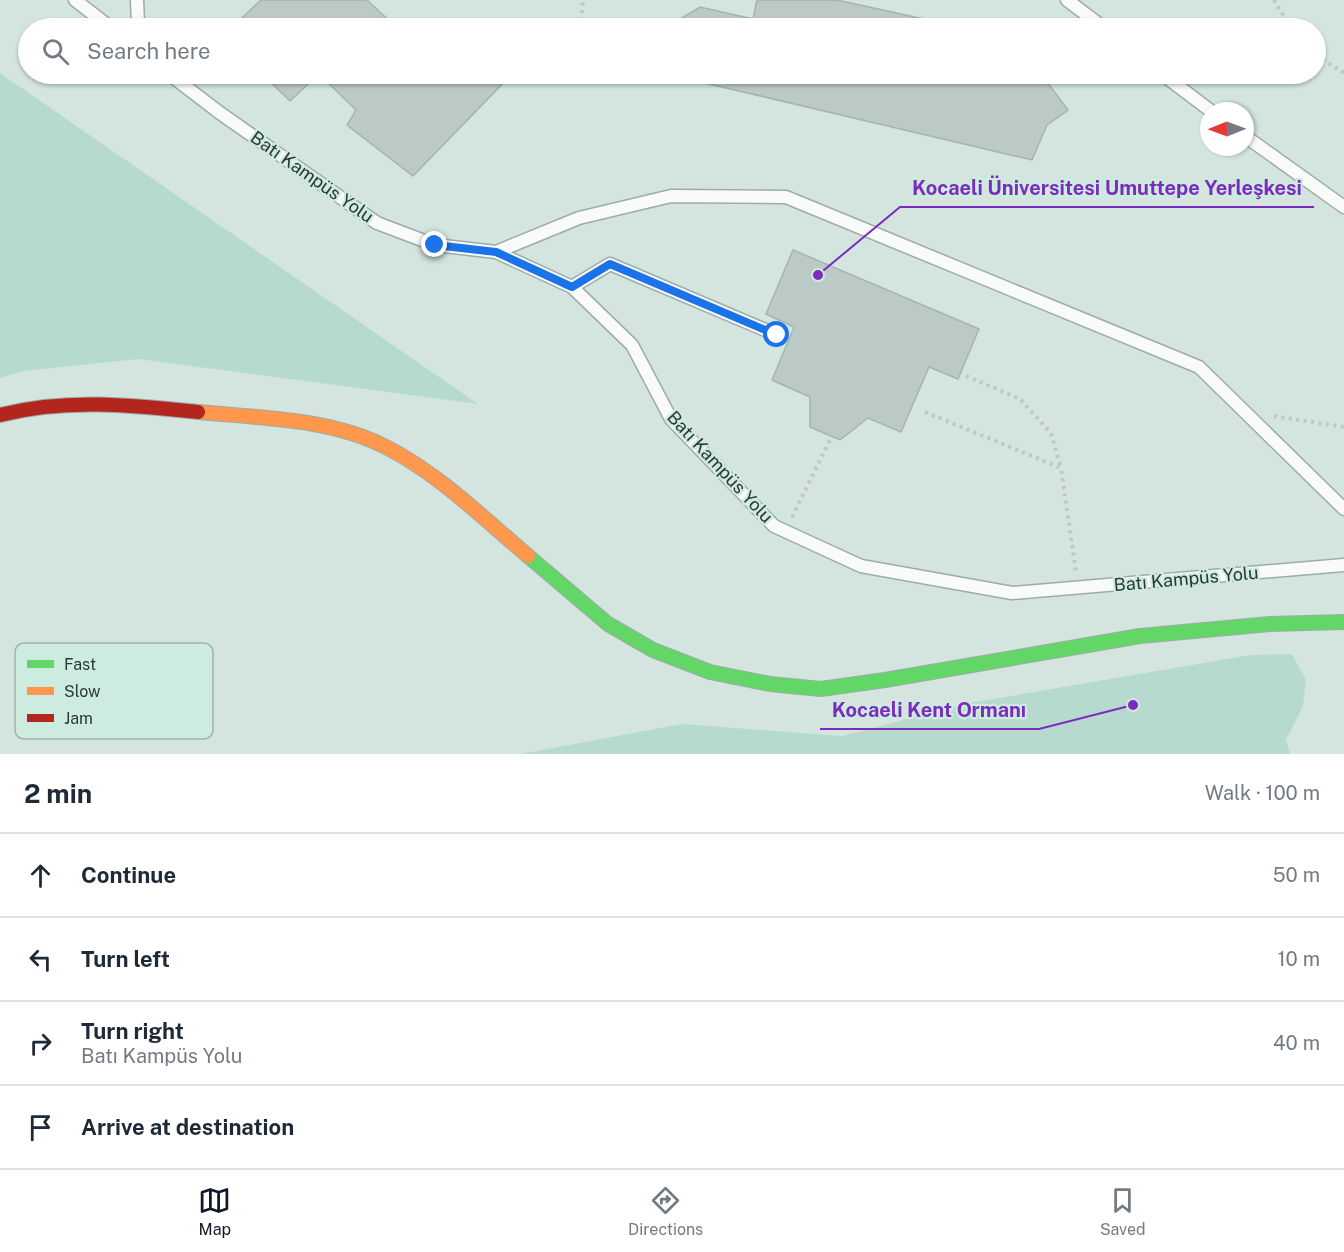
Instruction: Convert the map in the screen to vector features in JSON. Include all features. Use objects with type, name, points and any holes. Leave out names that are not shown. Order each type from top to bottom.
[{"type":"street","points":[[0,415],[23,409],[67,404],[121,404],[300,422],[350,433],[386,447],[446,485],[608,624],[654,650],[710,672],[770,684],[821,689],[1140,636],[1270,624],[1344,622]]},
{"type":"lane","points":[[75,0],[98,18]]},
{"type":"lane","points":[[137,0],[139,18]]},
{"type":"lane","points":[[1067,0],[1091,18]]},
{"type":"lane","name":"Batı Kampüs Yolu","points":[[182,84],[377,223],[435,245],[496,252],[572,287],[632,345],[671,419],[774,526],[861,566],[1012,593],[1344,565]]},
{"type":"lane","points":[[1175,84],[1200,103]]},
{"type":"lane","points":[[1254,142],[1344,207]]},
{"type":"lane","points":[[496,252],[579,218],[671,196],[786,197],[1199,367],[1344,509]]},
{"type":"lane","points":[[572,287],[610,264],[777,335]]},
{"type":"path","points":[[581,18],[583,0]]},
{"type":"path","points":[[1274,0],[1286,18]]},
{"type":"path","points":[[1326,62],[1344,74]]},
{"type":"path","points":[[966,376],[1020,399],[1051,434],[1061,468],[1079,588]]},
{"type":"path","points":[[926,412],[1061,468]]},
{"type":"path","points":[[1245,412],[1344,427]]},
{"type":"path","points":[[786,531],[830,440]]},
{"type":"green space","points":[[0,73],[478,404],[138,359],[24,371],[0,378]]},
{"type":"green space","points":[[1292,654],[1306,680],[1303,706],[1286,740],[1290,754],[521,754],[682,724],[842,736],[969,703],[1251,655]]},
{"type":"building","points":[[261,0],[367,0],[386,18],[242,18]]},
{"type":"building","points":[[757,0],[837,0],[919,18],[753,18]]},
{"type":"building","points":[[700,7],[749,18],[682,18]]},
{"type":"building","points":[[272,84],[308,84],[290,101]]},
{"type":"building","points":[[329,84],[502,84],[413,176],[347,125],[356,110]]},
{"type":"building","points":[[709,84],[1048,84],[1068,110],[1047,125],[1032,160]]},
{"type":"building","points":[[793,250],[979,329],[958,379],[929,367],[901,432],[868,418],[840,440],[810,427],[810,397],[772,380],[794,327],[766,314]]},
{"type":"traffic: fast","points":[[528,556],[608,624],[653,650],[710,672],[770,684],[821,689],[1140,636],[1270,624],[1344,622]]},
{"type":"traffic: slow","points":[[198,412],[294,421],[342,430],[364,437],[405,458],[442,483],[528,556]]},
{"type":"traffic: jam","points":[[0,415],[49,406],[99,404],[198,412]]},
{"type":"place","name":"Kocaeli Üniversitesi Umuttepe Yerleşkesi","points":[[818,275]]},
{"type":"place","name":"Kocaeli Kent Ormanı","points":[[1133,705]]},
{"type":"route","points":[[435,245],[496,252],[572,287],[610,264],[777,335]]}]
